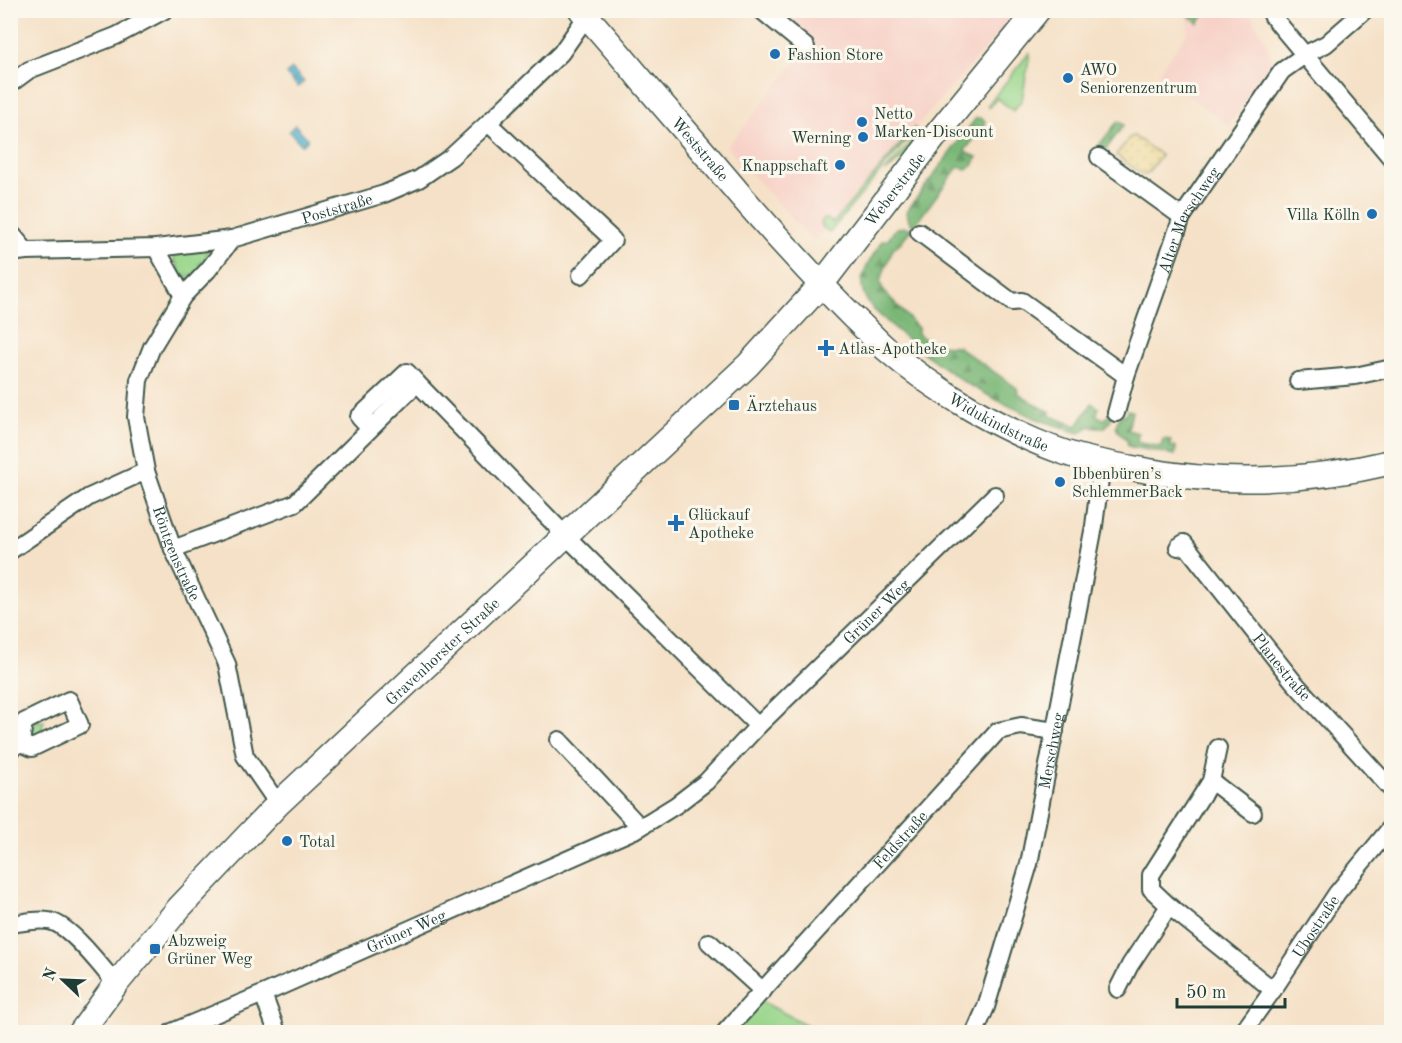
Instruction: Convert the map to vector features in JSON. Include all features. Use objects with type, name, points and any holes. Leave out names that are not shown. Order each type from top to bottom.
[{"type":"main road","name":"Weberstraße","points":[[821,285],[929,144],[1038,10]]},
{"type":"main road","name":"Weststraße","points":[[586,13],[773,233],[821,285]]},
{"type":"main road","name":"Widukindstraße","points":[[821,285],[886,348],[929,382],[1027,438],[1067,454],[1102,463],[1190,477],[1219,479],[1261,480],[1306,477],[1392,462]]},
{"type":"main road","name":"Gravenhorster Straße","points":[[88,1029],[116,984],[179,908],[278,804],[748,365],[821,285]]},
{"type":"street","points":[[10,84],[29,70],[116,36],[165,10]]},
{"type":"street","points":[[761,10],[806,47]]},
{"type":"street","points":[[1270,10],[1392,159]]},
{"type":"street","name":"Alter Merschweg","points":[[1116,413],[1126,376],[1182,217],[1282,71],[1306,54],[1326,44],[1365,10]]},
{"type":"street","name":"Poststraße","points":[[18,252],[156,248],[232,238],[384,194],[419,179],[451,156],[488,123],[561,53],[586,13]]},
{"type":"street","points":[[488,123],[613,240],[580,275]]},
{"type":"street","points":[[1099,157],[1182,217]]},
{"type":"street","points":[[10,232],[18,252]]},
{"type":"street","points":[[919,232],[1012,302],[1022,301],[1126,376]]},
{"type":"street","name":"Röntgenstraße","points":[[232,238],[208,270],[183,296],[152,347],[139,380],[136,417],[146,471],[173,549],[227,664],[245,756],[278,804]]},
{"type":"street","points":[[156,248],[183,296]]},
{"type":"street","points":[[1299,381],[1357,376],[1392,368]]},
{"type":"street","points":[[173,549],[295,503],[417,383],[566,536],[758,726]]},
{"type":"street","name":"Merschweg","points":[[975,1032],[986,1007],[1029,864],[1092,537],[1102,463]]},
{"type":"street","points":[[10,551],[89,497],[146,471]]},
{"type":"street","name":"Grüner Weg","points":[[172,1032],[640,827],[675,805],[706,782],[758,726],[995,495]]},
{"type":"street","name":"Planestraße","points":[[1178,547],[1184,543],[1293,681],[1392,790]]},
{"type":"street","name":"Feldstraße","points":[[725,1032],[998,731],[1022,726],[1054,730]]},
{"type":"street","points":[[559,740],[640,827]]},
{"type":"street","points":[[1218,748],[1210,781],[1151,875],[1151,889],[1274,990]]},
{"type":"street","points":[[1210,781],[1253,813]]},
{"type":"street","name":"Ubostraße","points":[[1243,1032],[1274,990],[1337,893],[1392,826]]},
{"type":"street","points":[[1118,989],[1130,965],[1169,906]]},
{"type":"street","points":[[10,924],[49,920],[62,926],[74,936],[116,984]]},
{"type":"street","points":[[709,942],[763,991]]},
{"type":"street","points":[[263,994],[277,1032]]},
{"type":"shaded area","points":[[769,11],[1019,11],[814,242],[727,147],[810,45]]},
{"type":"shaded area","points":[[1192,11],[1249,11],[1268,46],[1271,65],[1228,125],[1158,73],[1188,33],[1188,15]]},
{"type":"green space","points":[[1192,11],[1211,11],[1206,12],[1198,23],[1188,15]]},
{"type":"green space","points":[[1029,53],[1022,100],[1013,111],[997,98],[989,108],[987,106]]},
{"type":"green space","points":[[976,118],[985,121],[985,126],[965,150],[977,157],[973,166],[966,169],[958,167],[914,226],[909,221],[907,211]]},
{"type":"green space","points":[[1118,121],[1124,125],[1103,153],[1097,148]]},
{"type":"green space","points":[[914,128],[916,129],[830,232],[826,230],[821,223],[824,219],[833,223]]},
{"type":"green space","points":[[918,134],[910,150],[885,172]]},
{"type":"green space","points":[[907,227],[912,230],[893,249],[880,281],[883,290],[918,328],[918,334],[933,345],[957,346],[1017,388],[1018,393],[1050,411],[1050,416],[1077,426],[1092,403],[1099,408],[1096,415],[1105,420],[1111,410],[1113,413],[1110,422],[1105,427],[1089,426],[1078,433],[1035,418],[997,400],[964,382],[918,349],[874,310],[863,291],[863,275],[866,267],[882,241],[888,240],[896,228]]},
{"type":"green space","points":[[207,248],[203,267],[187,279],[182,277],[174,260],[174,252]]},
{"type":"green space","points":[[1127,410],[1132,411],[1128,430],[1138,433],[1137,442],[1161,447],[1163,439],[1171,440],[1170,446],[1176,447],[1175,455],[1128,446],[1127,440],[1116,426],[1122,414],[1126,415]]},
{"type":"green space","points":[[37,721],[44,721],[42,727],[47,732],[31,740],[30,733]]},
{"type":"green space","points":[[761,1001],[820,1032],[733,1032]]},
{"type":"sand","points":[[1134,136],[1161,155],[1147,174],[1143,175],[1116,155],[1129,138]]},
{"type":"water","points":[[292,69],[304,82],[298,87],[286,74]]},
{"type":"water","points":[[295,125],[308,139],[302,145],[289,131]]},
{"type":"place","name":"Fashion Store","points":[[775,54]]},
{"type":"place","name":"AWO Seniorenzentrum","points":[[1068,78]]},
{"type":"place","name":"Netto Marken-Discount","points":[[862,122]]},
{"type":"place","name":"Werning","points":[[863,137]]},
{"type":"place","name":"Knappschaft","points":[[840,165]]},
{"type":"place","name":"Villa Kölln","points":[[1372,214]]},
{"type":"place","name":"Atlas-Apotheke","points":[[826,348]]},
{"type":"place","name":"Ärztehaus","points":[[734,405]]},
{"type":"place","name":"Ibbenbüren’s SchlemmerBack","points":[[1060,482]]},
{"type":"place","name":"Glückauf Apotheke","points":[[676,523]]},
{"type":"place","name":"Total","points":[[287,841]]},
{"type":"place","name":"Abzweig Grüner Weg","points":[[155,949]]}]
